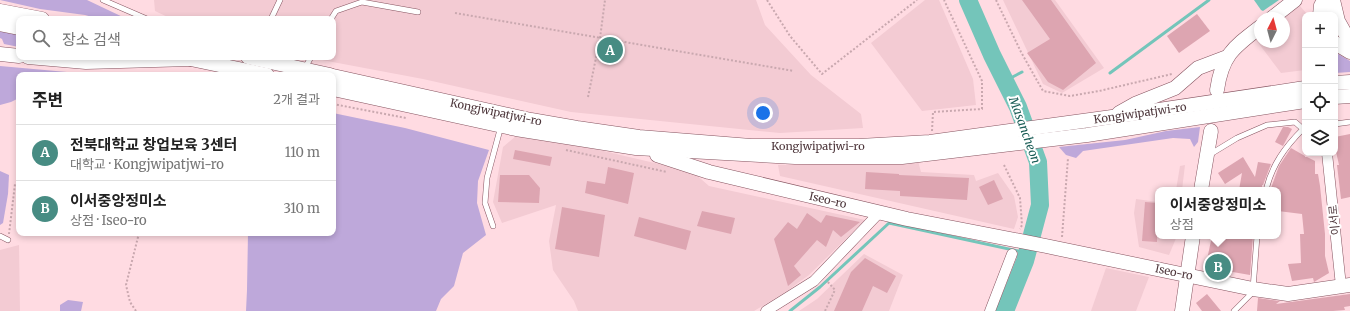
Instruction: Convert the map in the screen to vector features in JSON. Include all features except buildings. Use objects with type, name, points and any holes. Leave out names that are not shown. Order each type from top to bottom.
[{"type":"main road","points":[[1280,12],[1295,0]]},
{"type":"main road","points":[[1333,0],[1338,21],[1350,42]]},
{"type":"main road","points":[[0,11],[26,16]]},
{"type":"main road","points":[[0,24],[16,27]]},
{"type":"main road","points":[[1217,90],[1219,74],[1227,56],[1237,44],[1254,31]]},
{"type":"main road","points":[[1338,45],[1350,52]]},
{"type":"main road","points":[[0,54],[16,56]]},
{"type":"main road","points":[[1112,117],[1124,109],[1175,88],[1198,68],[1227,56]]},
{"type":"main road","points":[[63,60],[86,62],[136,60]]},
{"type":"main road","points":[[195,60],[253,72]]},
{"type":"main road","name":"Kongjwipatjwi-ro","points":[[280,60],[308,63],[326,72]]},
{"type":"main road","name":"Kongjwipatjwi-ro","points":[[336,76],[531,120],[639,137],[751,146],[859,146],[1005,138]]},
{"type":"main road","points":[[1338,83],[1350,82]]},
{"type":"main road","name":"Kongjwipatjwi-ro","points":[[1053,132],[1112,117],[1302,88]]},
{"type":"main road","name":"Kongjwipatjwi-ro","points":[[336,90],[502,126],[636,148],[795,157],[902,157],[1005,138],[1302,101]]},
{"type":"main road","points":[[1338,97],[1350,96]]},
{"type":"main road","points":[[1202,187],[1211,131]]},
{"type":"main road","name":"Iseo-ro","points":[[636,148],[709,172],[907,219],[1019,240],[1253,289],[1288,294],[1346,286]]},
{"type":"main road","points":[[1182,311],[1193,239]]},
{"type":"street","points":[[1318,12],[1319,5],[1324,0],[1327,8],[1326,12]]},
{"type":"street","name":"이서로","points":[[1328,156],[1346,286]]},
{"type":"street","points":[[766,311],[814,281],[880,212]]},
{"type":"street","points":[[990,311],[1012,254]]},
{"type":"lane","points":[[103,0],[139,16]]},
{"type":"lane","points":[[272,16],[280,0]]},
{"type":"lane","points":[[333,16],[336,10],[362,2],[418,12]]},
{"type":"lane","points":[[1207,156],[1237,138],[1267,125],[1295,122],[1302,127]]},
{"type":"lane","points":[[1338,124],[1350,122]]},
{"type":"lane","points":[[493,226],[485,203],[487,178],[502,126]]},
{"type":"lane","points":[[1267,187],[1269,176],[1288,144],[1302,131]]},
{"type":"lane","points":[[0,236],[8,240]]},
{"type":"lane","points":[[1234,311],[1251,294],[1253,289],[1257,239]]},
{"type":"path","points":[[588,97],[600,38],[605,0]]},
{"type":"path","points":[[767,0],[790,36],[822,74],[917,0]]},
{"type":"path","points":[[930,142],[934,112],[982,109],[982,81],[944,0]]},
{"type":"path","points":[[996,0],[1021,52],[1043,91],[1070,96],[1099,92],[1175,74]]},
{"type":"path","points":[[455,13],[794,71]]},
{"type":"path","points":[[336,105],[411,119]]},
{"type":"path","points":[[562,149],[673,173]]},
{"type":"path","points":[[1061,249],[1068,158]]},
{"type":"path","points":[[1004,165],[1020,198],[1022,225],[1019,240]]},
{"type":"path","points":[[8,240],[16,184]]},
{"type":"path","points":[[136,311],[130,302],[126,285],[138,236]]},
{"type":"path","points":[[825,311],[835,290],[832,286]]},
{"type":"shaded area","points":[[0,0],[87,0],[121,16],[88,16],[40,9]]},
{"type":"shaded area","points":[[154,0],[756,0],[765,25],[811,75],[861,114],[863,128],[780,133],[571,112],[423,79],[322,60],[336,60],[336,16],[166,16],[155,11]]},
{"type":"shaded area","points":[[925,0],[939,0],[973,79],[976,105],[922,111],[871,43]]},
{"type":"shaded area","points":[[1003,0],[1055,0],[1104,68],[1062,93],[1043,84]]},
{"type":"shaded area","points":[[1254,0],[1279,0],[1263,11]]},
{"type":"shaded area","points":[[1300,6],[1305,12],[1302,12],[1302,70],[1281,73],[1262,48],[1290,48],[1290,14]]},
{"type":"shaded area","points":[[0,29],[16,32],[16,46],[4,44],[0,38]]},
{"type":"shaded area","points":[[1338,54],[1350,61],[1350,72],[1338,73]]},
{"type":"shaded area","points":[[0,66],[67,72],[16,72],[16,100],[0,105]]},
{"type":"shaded area","points":[[336,114],[405,128],[489,150],[478,181],[477,203],[486,235],[463,253],[454,286],[441,299],[436,311],[246,311],[248,236],[336,236]]},
{"type":"shaded area","points":[[1200,127],[1198,142],[1194,147],[1190,139],[1173,138],[1083,151],[1076,158],[1066,155],[1059,147],[1125,140],[1166,131]]},
{"type":"shaded area","points":[[516,136],[595,149],[693,172],[709,186],[865,220],[809,275],[787,291],[754,311],[578,311],[574,301],[553,270],[549,241],[556,205],[502,223],[493,202],[503,147]]},
{"type":"shaded area","points":[[918,161],[921,172],[974,175],[976,181],[998,173],[1014,196],[1018,217],[1014,229],[780,176],[778,165]]},
{"type":"shaded area","points":[[1185,165],[1182,187],[1176,187],[1180,166]]},
{"type":"shaded area","points":[[0,171],[9,175],[8,194],[3,223],[0,225]]},
{"type":"shaded area","points":[[1136,199],[1155,202],[1155,239],[1176,239],[1169,255],[1139,247],[1134,213]]},
{"type":"shaded area","points":[[19,245],[20,311],[0,311],[0,250]]},
{"type":"shaded area","points":[[864,254],[903,275],[889,311],[799,311],[817,299]]},
{"type":"shaded area","points":[[1106,268],[1149,277],[1136,311],[1091,311]]},
{"type":"shaded area","points":[[68,300],[83,302],[81,311],[60,311],[60,305]]},
{"type":"waterway","name":"Masancheon","points":[[968,0],[992,55],[1018,107],[1038,162],[1040,205],[1025,261],[1005,311]]},
{"type":"waterway","points":[[1110,73],[1209,0]]},
{"type":"waterway","points":[[1005,81],[1022,72]]},
{"type":"waterway","points":[[790,311],[820,287],[889,223],[1027,253]]},
{"type":"place","name":"전북대학교 창업보육 3센터","points":[[610,50]]},
{"type":"place","name":"이서중앙정미소","points":[[1218,267]]}]
